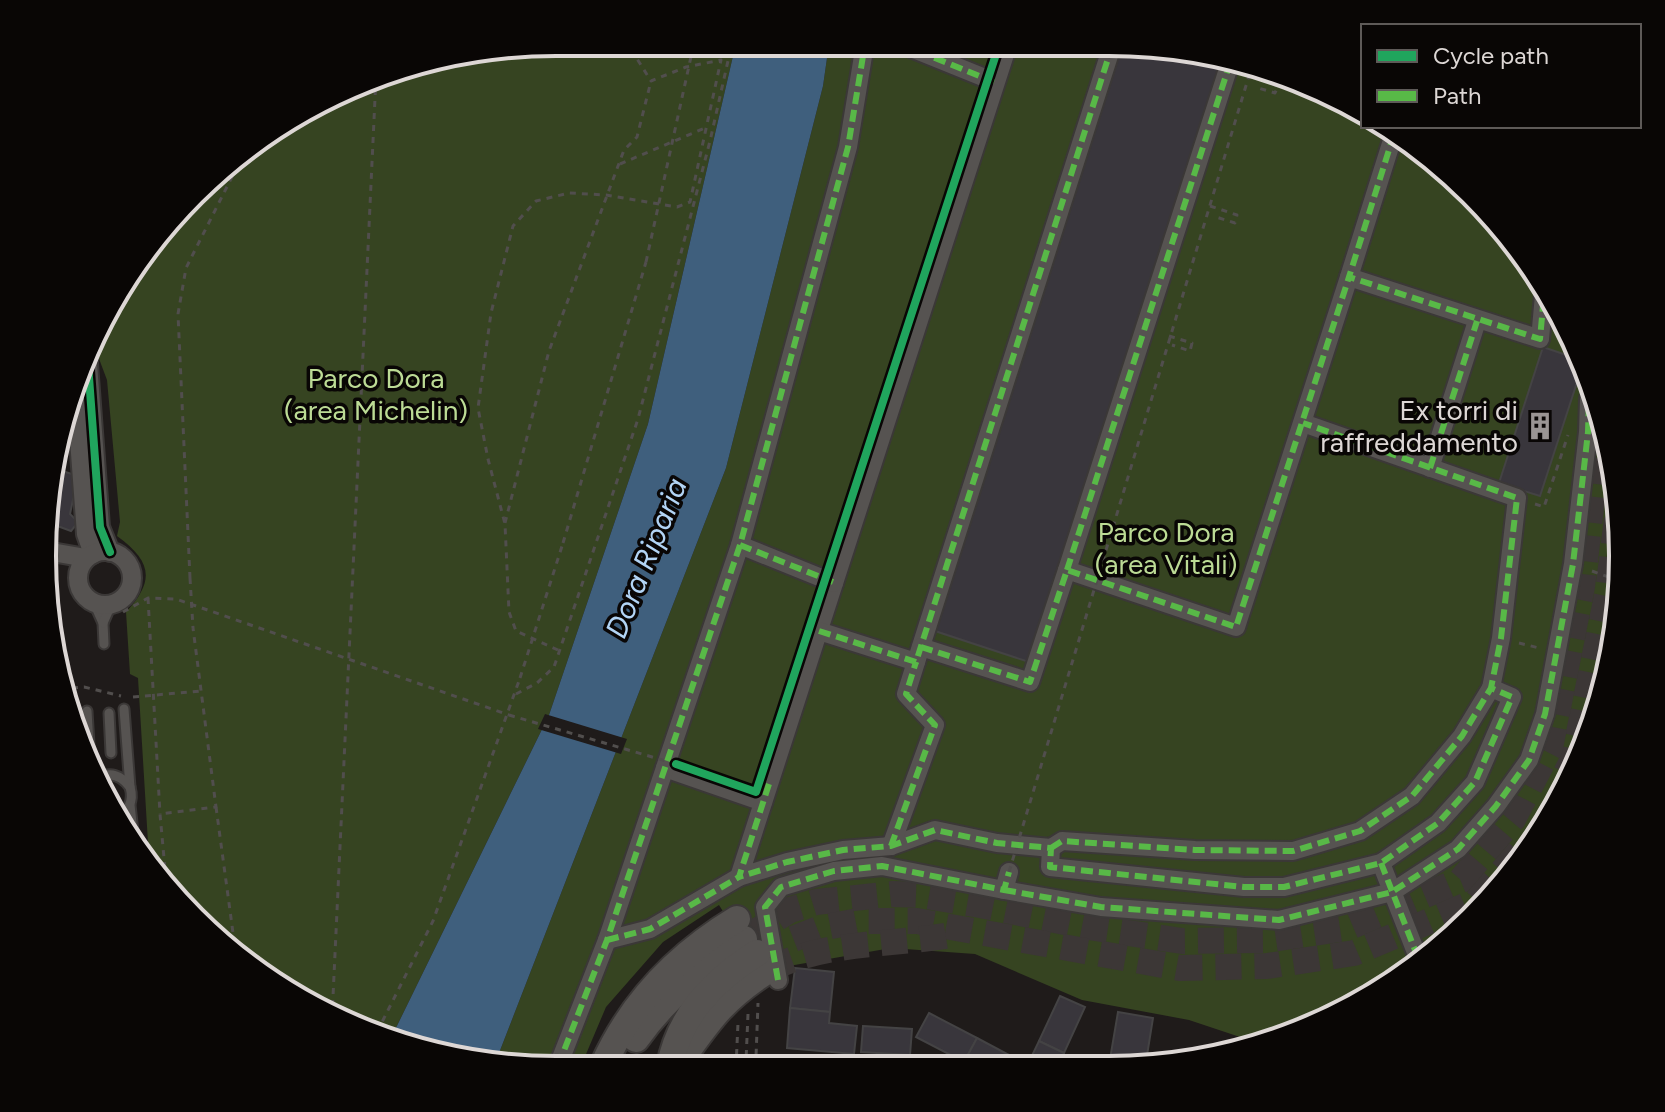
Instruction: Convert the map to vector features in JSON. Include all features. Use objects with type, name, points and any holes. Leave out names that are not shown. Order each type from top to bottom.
[{"type":"main road","points":[[608,1056],[644,998],[675,964],[708,936],[757,952]]},
{"type":"main road","points":[[627,1056],[654,1014],[685,984],[757,952]]},
{"type":"main road","points":[[673,1056],[683,1023],[707,992],[731,969],[757,952]]},
{"type":"street","points":[[562,1056],[670,766],[740,545],[848,147],[863,56]]},
{"type":"street","points":[[931,56],[995,82]]},
{"type":"street","points":[[739,877],[1004,56]]},
{"type":"street","points":[[891,846],[935,725],[906,694],[1109,56]]},
{"type":"street","points":[[819,631],[1030,682],[1228,71]]},
{"type":"street","points":[[1067,570],[1236,627],[1391,143]]},
{"type":"street","points":[[1349,277],[1540,339],[1543,308]]},
{"type":"street","points":[[1430,468],[1477,321]]},
{"type":"street","points":[[78,582],[78,573],[96,555],[100,527],[89,378]]},
{"type":"street","points":[[77,414],[86,534],[96,555]]},
{"type":"street","points":[[757,952],[765,907],[781,887],[834,871],[882,866],[1006,881],[1101,907],[1279,920],[1392,892],[1458,849],[1496,806],[1529,760],[1545,714],[1558,652],[1573,564],[1588,416]]},
{"type":"street","points":[[607,940],[650,929],[739,877],[787,862],[843,850],[891,846],[935,830],[997,843],[1051,848],[1062,841],[1195,850],[1293,851],[1360,831],[1412,796],[1462,736],[1491,688],[1501,638],[1517,498],[1303,423]]},
{"type":"street","points":[[740,545],[834,583]]},
{"type":"street","points":[[56,552],[126,561],[132,578],[126,595],[102,604],[86,598],[78,582],[56,559]]},
{"type":"street","points":[[1051,848],[1050,867],[1244,887],[1284,887],[1381,863],[1438,823],[1475,782],[1512,697],[1491,688]]},
{"type":"street","points":[[670,766],[763,802]]},
{"type":"street","points":[[1381,863],[1415,951]]},
{"type":"lane","points":[[102,604],[104,644]]},
{"type":"lane","points":[[102,604],[103,623]]},
{"type":"lane","points":[[124,709],[132,820]]},
{"type":"lane","points":[[87,711],[88,731]]},
{"type":"lane","points":[[109,713],[111,753]]},
{"type":"lane","points":[[107,776],[120,777],[130,787]]},
{"type":"lane","points":[[126,811],[130,805]]},
{"type":"path","points":[[505,524],[549,351],[624,150],[637,137],[651,81],[635,56]]},
{"type":"path","points":[[381,1024],[433,921],[516,694],[646,262],[691,56]]},
{"type":"path","points":[[516,694],[537,683],[554,667],[638,419],[729,56]]},
{"type":"path","points":[[558,650],[516,631],[509,612],[505,524],[478,408],[491,313],[513,226],[536,201],[569,193],[606,195],[677,207],[690,202],[721,60],[686,67],[651,81]]},
{"type":"path","points":[[1006,881],[1249,76]]},
{"type":"path","points":[[1255,87],[1275,93],[1278,86],[1273,84]]},
{"type":"path","points":[[333,1003],[375,90]]},
{"type":"path","points":[[618,165],[705,128]]},
{"type":"path","points":[[233,174],[186,268],[178,314],[193,628],[234,938]]},
{"type":"path","points":[[1210,206],[1237,215],[1235,223],[1216,217]]},
{"type":"path","points":[[1169,336],[1192,343],[1190,351],[1172,345]]},
{"type":"path","points":[[1517,498],[1544,507],[1566,437]]},
{"type":"path","points":[[1573,564],[1608,577]]},
{"type":"path","points":[[148,598],[165,867]]},
{"type":"path","points":[[103,623],[116,623],[120,614],[148,598],[176,599],[509,715],[670,766]]},
{"type":"path","points":[[1501,638],[1558,652]]},
{"type":"path","points":[[74,688],[84,687],[129,697],[201,691]]},
{"type":"path","points":[[160,814],[216,807]]},
{"type":"path","points":[[756,1056],[757,952]]},
{"type":"path","points":[[746,1056],[749,1002]]},
{"type":"path","points":[[737,1056],[739,1021]]},
{"type":"green space","name":"Parco Dora (area Michelin)","points":[[556,56],[733,56],[648,424],[549,715],[395,1029],[306,989],[252,953],[202,910],[148,845],[138,678],[130,674],[126,612],[142,590],[146,571],[137,554],[117,536],[120,522],[107,380],[98,356],[123,306],[159,252],[202,202],[226,180],[278,140],[306,123],[395,83],[491,60]]},
{"type":"green space","name":"Parco Dora (area Vitali)","points":[[827,56],[1142,57],[1238,73],[1300,94],[1387,140],[1463,202],[1525,278],[1571,365],[1599,458],[1605,491],[1609,556],[1605,621],[1599,654],[1571,747],[1525,834],[1463,910],[1387,972],[1300,1018],[1242,1038],[1189,1020],[1082,1000],[975,954],[891,948],[760,971],[719,905],[663,942],[606,1007],[585,1056],[499,1053],[726,468],[823,86]]},
{"type":"water","name":"Dora Riparia","points":[[733,56],[827,56],[823,86],[726,468],[499,1053],[427,1039],[395,1029],[549,715],[648,424]]},
{"type":"pier","points":[[545,714],[627,739],[621,754],[538,729]]},
{"type":"building","points":[[1119,56],[1174,60],[1219,69],[1029,662],[935,631]]},
{"type":"building","name":"Ex torri di raffreddamento","points":[[1543,347],[1566,355],[1577,382],[1540,496],[1499,483]]},
{"type":"building","points":[[64,471],[78,476],[70,514],[76,525],[71,531],[57,526]]},
{"type":"building","points":[[795,968],[834,972],[830,1012],[790,1008]]},
{"type":"building","points":[[1060,996],[1085,1007],[1064,1053],[1039,1041]]},
{"type":"building","points":[[790,1008],[830,1012],[829,1023],[857,1026],[854,1054],[787,1048]]},
{"type":"building","points":[[1118,1012],[1153,1018],[1147,1055],[1111,1056]]},
{"type":"building","points":[[929,1013],[977,1038],[967,1056],[952,1056],[916,1037]]},
{"type":"building","points":[[863,1026],[912,1029],[910,1055],[861,1052]]},
{"type":"building","points":[[977,1038],[1009,1055],[1009,1056],[967,1056]]},
{"type":"building","points":[[1039,1041],[1064,1053],[1063,1056],[1032,1056]]},
{"type":"tunnel","points":[[744,939],[790,910],[816,902],[893,894],[920,895],[1182,941],[1265,940],[1347,928],[1461,880],[1513,819],[1550,748],[1582,587],[1597,451]]},
{"type":"tunnel","points":[[1583,715],[1608,593]]},
{"type":"tunnel","points":[[757,953],[821,928],[858,921],[917,921],[1180,968],[1267,966],[1354,953],[1468,905]]},
{"type":"tunnel","points":[[768,970],[813,953],[956,934]]},
{"type":"marked path","points":[[562,1056],[607,940],[740,545],[848,147],[863,56]]},
{"type":"marked path","points":[[930,56],[994,82]]},
{"type":"marked path","points":[[819,631],[916,662],[1109,56]]},
{"type":"marked path","points":[[1067,570],[1228,71]]},
{"type":"marked path","points":[[1391,143],[1349,277],[1540,339],[1543,308]]},
{"type":"marked path","points":[[921,647],[1030,682],[1067,570],[1236,627],[1349,277]]},
{"type":"marked path","points":[[1430,468],[1477,321]]},
{"type":"marked path","points":[[1004,890],[1101,907],[1279,920],[1392,892],[1458,849],[1496,806],[1529,760],[1545,714],[1573,564],[1588,416]]},
{"type":"marked path","points":[[769,784],[739,877],[787,862],[843,850],[891,846],[935,830],[997,843],[1051,848],[1050,867],[1244,887],[1284,887],[1381,863],[1438,823],[1475,782],[1512,697],[1491,688],[1501,638],[1517,498],[1303,423]]},
{"type":"marked path","points":[[740,545],[833,582]]},
{"type":"marked path","points":[[891,846],[935,725],[906,694],[916,662]]},
{"type":"marked path","points":[[1051,848],[1062,841],[1195,850],[1293,851],[1360,831],[1412,796],[1462,736],[1491,688]]},
{"type":"marked path","points":[[1381,863],[1415,951]]},
{"type":"marked path","points":[[778,980],[765,907],[781,887],[834,871],[882,866],[1004,890],[1009,872]]},
{"type":"marked path","points":[[607,940],[650,929],[739,877]]},
{"type":"cycle path","points":[[676,764],[756,792],[995,56]]},
{"type":"cycle path","points":[[89,378],[100,527],[110,552]]},
{"type":"place","name":"Ex torri di raffreddamento","points":[[1540,426]]}]
